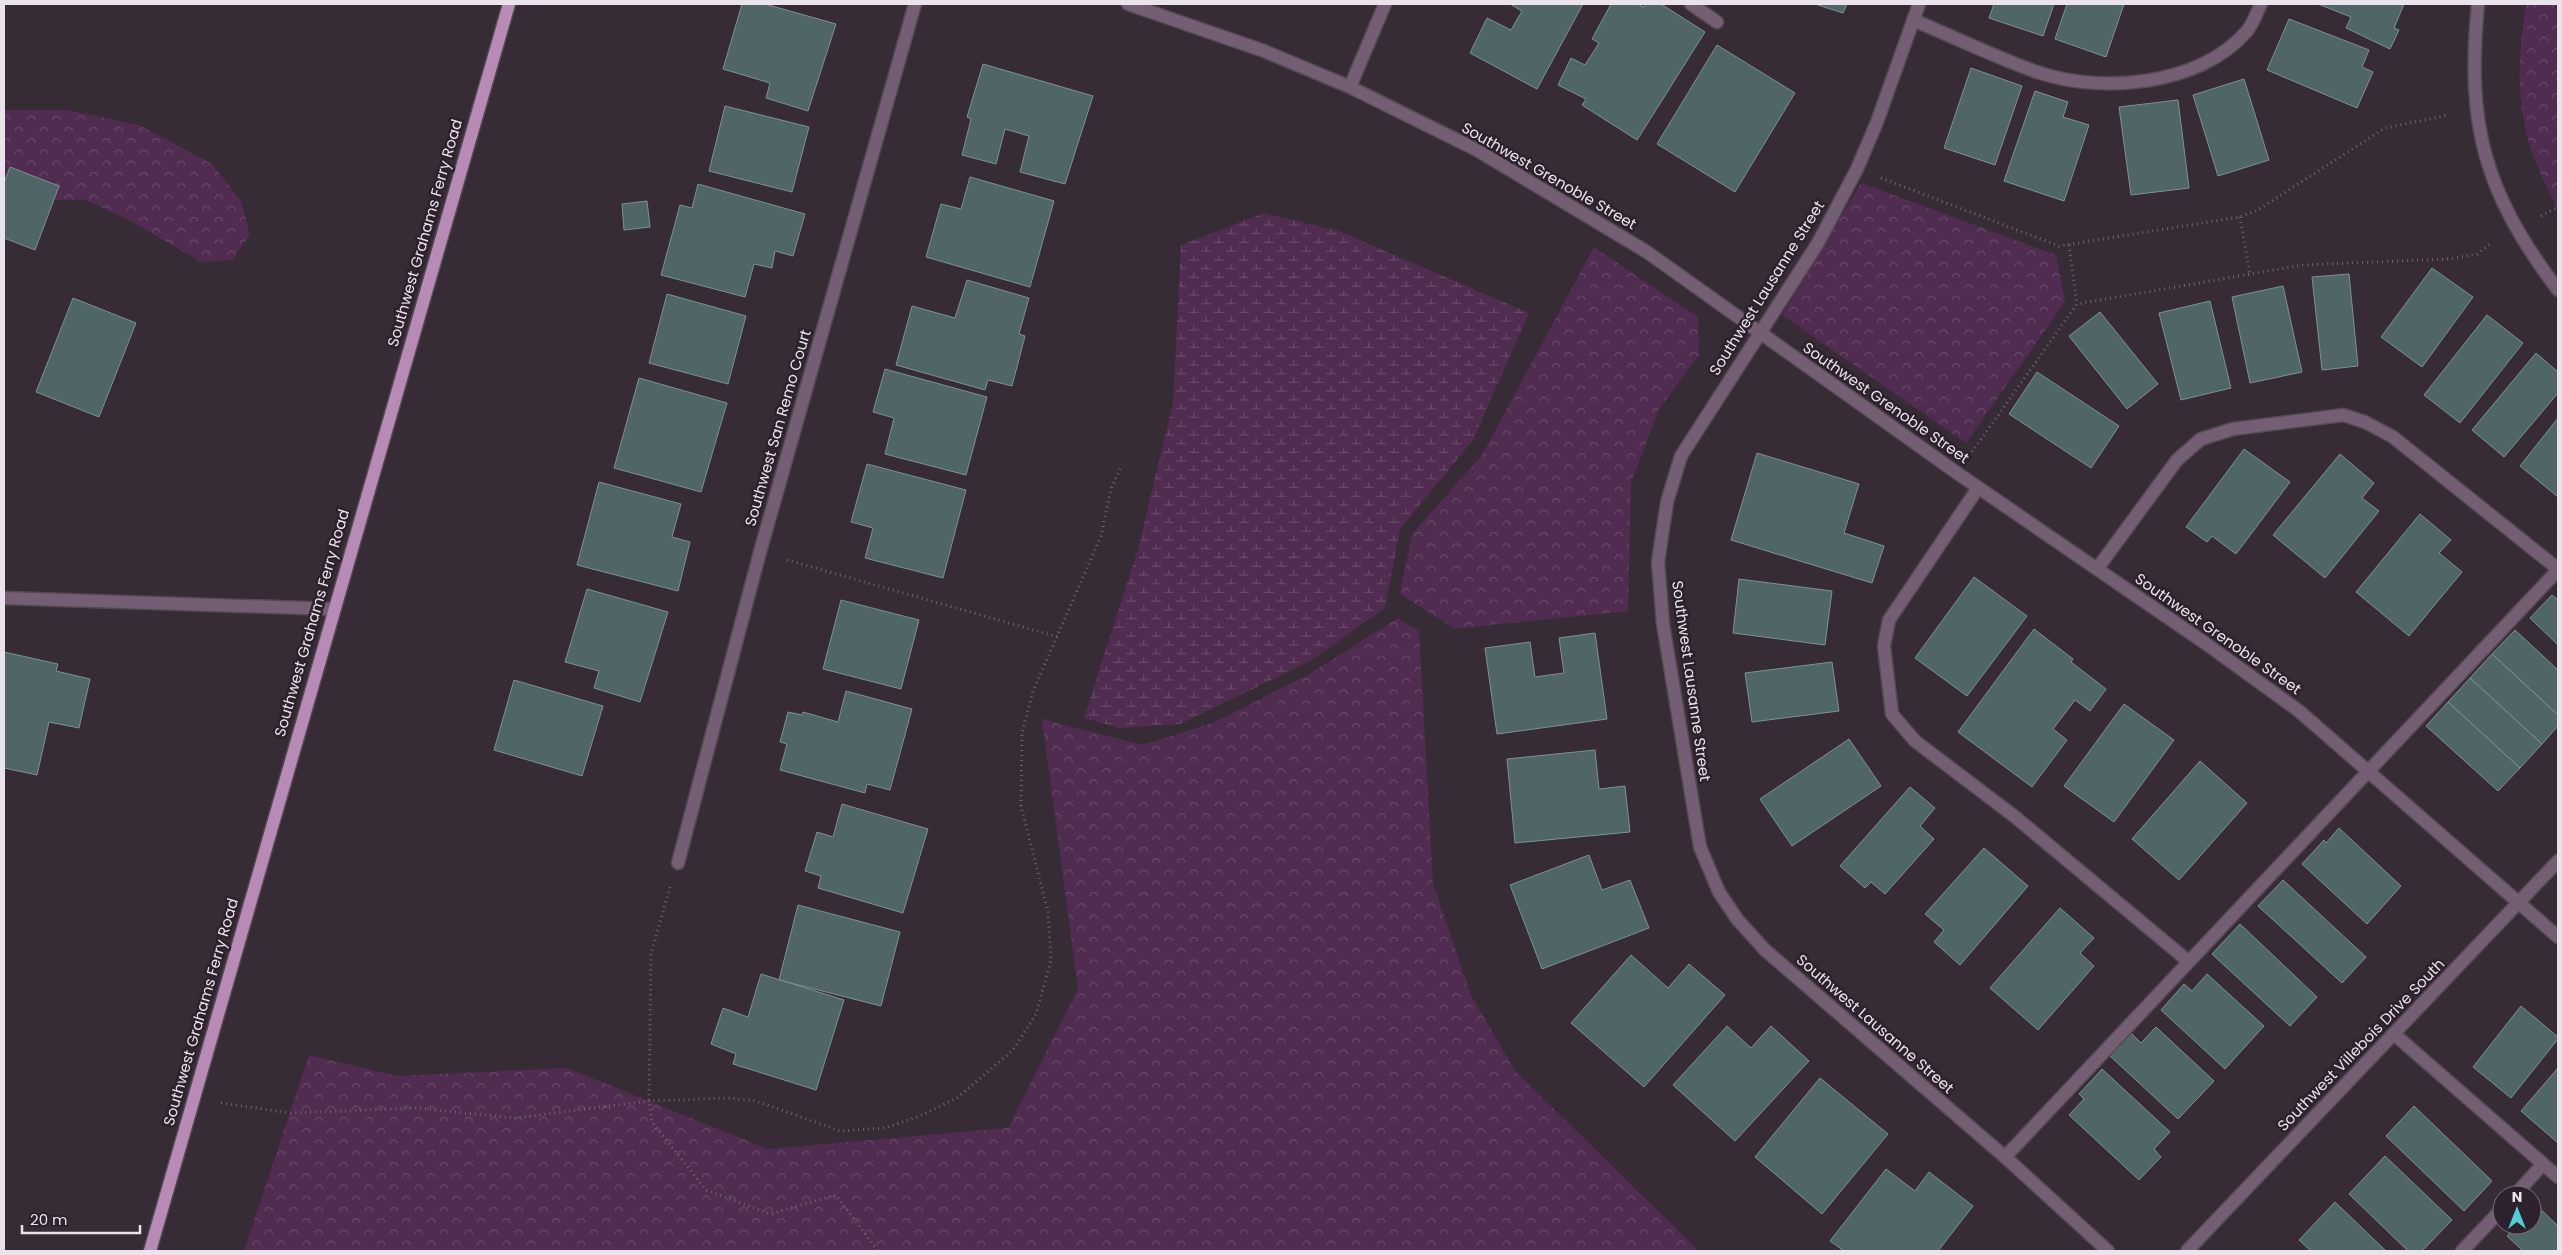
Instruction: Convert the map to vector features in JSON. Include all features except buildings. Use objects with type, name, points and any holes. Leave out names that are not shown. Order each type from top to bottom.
[{"type":"main road","name":"Southwest Grahams Ferry Road","points":[[150,1251],[333,609],[509,4]]},
{"type":"street","name":"Southwest San Remo Court","points":[[678,863],[760,552],[914,4]]},
{"type":"street","name":"Southwest Grenoble Street","points":[[1128,4],[1264,51],[1350,87],[1477,150],[1647,252],[1957,474],[2205,643],[2299,711],[2369,770],[2558,937]]},
{"type":"street","points":[[1350,87],[1385,4]]},
{"type":"street","points":[[1691,4],[1717,22]]},
{"type":"street","name":"Southwest Lausanne Street","points":[[1920,4],[1877,122],[1857,169],[1818,243],[1681,456],[1667,502],[1658,562],[1664,624],[1700,847],[1718,892],[1765,950],[2005,1156],[2108,1251]]},
{"type":"street","points":[[1913,20],[2038,72],[2097,85],[2162,78],[2193,69],[2218,56],[2247,30],[2261,4]]},
{"type":"street","points":[[2478,4],[2474,53],[2476,110],[2482,147],[2493,183],[2517,229],[2536,260],[2558,290]]},
{"type":"street","points":[[2005,1156],[2558,569],[2392,437],[2365,422],[2344,415],[2233,429],[2200,439],[2177,460],[2097,569]]},
{"type":"street","points":[[1978,488],[1889,620],[1884,646],[1892,714],[1915,741],[2014,816],[2188,960]]},
{"type":"street","points":[[4,598],[333,609]]},
{"type":"street","name":"Southwest Villebois Drive South","points":[[2187,1251],[2558,861]]},
{"type":"street","points":[[2394,1034],[2558,1177]]},
{"type":"street","points":[[2524,1185],[2543,1164]]},
{"type":"street","points":[[2462,1251],[2492,1220]]},
{"type":"path","points":[[1857,169],[2059,246],[2240,217],[2258,210],[2385,128],[2449,115]]},
{"type":"path","points":[[2540,216],[2558,207]]},
{"type":"path","points":[[2240,217],[2250,274]]},
{"type":"path","points":[[2077,304],[2303,265],[2449,259],[2477,254],[2490,244]]},
{"type":"path","points":[[1957,474],[2077,304],[2069,245]]},
{"type":"path","points":[[193,1100],[291,1113],[417,1108],[515,1118],[650,1102],[728,1098],[756,1102],[840,1131],[885,1128],[920,1116],[957,1098],[1013,1050],[1036,1014],[1051,960],[1048,912],[1021,806],[1022,733],[1033,691],[1101,536],[1111,489],[1121,467]]},
{"type":"path","points":[[760,552],[1058,637]]},
{"type":"path","points":[[678,863],[651,954],[650,1102],[652,1122],[706,1190],[770,1214],[836,1195],[878,1251]]},
{"type":"green space","points":[[2526,4],[2558,4],[2558,211],[2533,155],[2523,118],[2520,61]]},
{"type":"green space","points":[[4,110],[67,110],[139,125],[212,164],[241,201],[250,235],[232,260],[201,262],[136,224],[86,200],[4,200]]},
{"type":"green space","points":[[1861,183],[2056,255],[2065,302],[1966,443],[1782,315]]},
{"type":"green space","points":[[1264,213],[1339,231],[1529,313],[1473,440],[1400,529],[1385,608],[1309,662],[1180,724],[1120,728],[1084,718],[1138,549],[1173,403],[1181,245]]},
{"type":"green space","points":[[1594,247],[1698,317],[1699,355],[1659,409],[1631,483],[1628,611],[1455,629],[1400,594],[1412,534],[1482,455]]},
{"type":"green space","points":[[1398,618],[1419,631],[1433,884],[1471,995],[1515,1071],[1699,1251],[244,1251],[309,1055],[397,1076],[567,1068],[768,1149],[1008,1128],[1078,989],[1042,719],[1142,745],[1213,723],[1311,673]]}]
